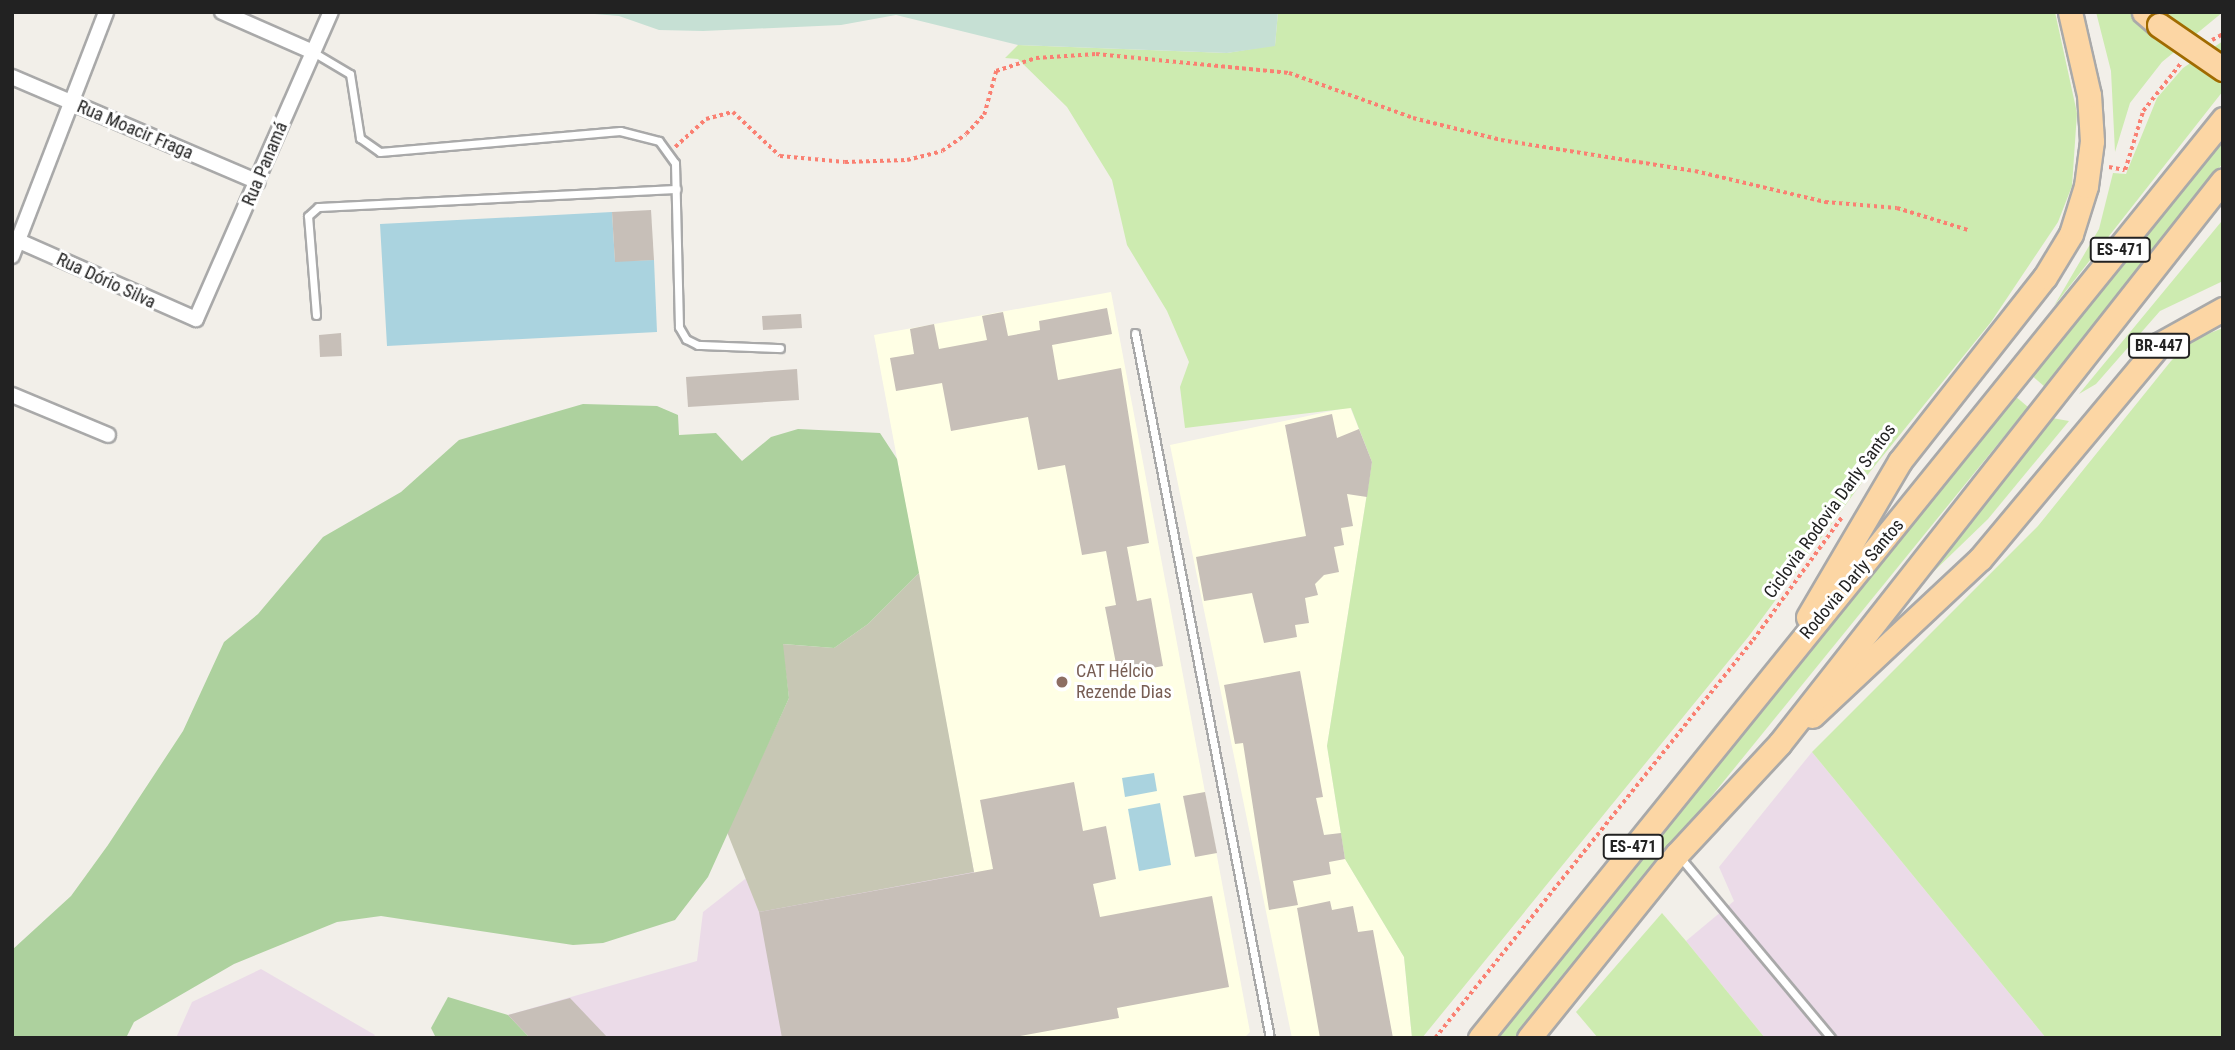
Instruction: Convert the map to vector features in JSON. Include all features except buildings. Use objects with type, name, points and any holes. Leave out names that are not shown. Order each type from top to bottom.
[{"type":"main road","points":[[1788,657],[1893,471],[2059,257],[2080,210],[2090,163],[2089,95],[2070,12]]},
{"type":"main road","points":[[2152,19],[2223,69]]},
{"type":"main road","name":"Rodovia Darly Santos","points":[[1480,1038],[2223,119]]},
{"type":"main road","name":"ES-471","points":[[1529,1038],[1678,854],[1780,743],[2223,180]]},
{"type":"main road","name":"BR-447","points":[[1780,743],[1846,688],[1980,559],[2109,401],[2167,339],[2223,309]]},
{"type":"street","points":[[12,256],[15,240],[106,12]]},
{"type":"street","points":[[222,12],[313,52]]},
{"type":"street","name":"Rua Panamá","points":[[200,316],[331,12]]},
{"type":"street","name":"Rua Moacir Fraga","points":[[12,77],[258,182]]},
{"type":"street","name":"Rua Dório Silva","points":[[15,240],[191,320],[200,316]]},
{"type":"street","points":[[12,395],[108,435]]},
{"type":"lane","points":[[313,52],[349,74],[360,138],[380,152],[620,131],[644,135],[671,150],[677,189],[679,327],[686,339],[698,345],[780,348]]},
{"type":"lane","points":[[316,315],[308,216],[318,207],[677,189]]},
{"type":"lane","points":[[1135,332],[1270,1038]]},
{"type":"lane","points":[[1678,854],[1831,1038]]},
{"type":"path","points":[[2201,47],[2223,34]]},
{"type":"path","points":[[671,150],[706,119],[733,112],[780,156],[845,162],[907,160],[943,150],[966,134],[984,115],[996,71],[1036,58],[1096,54],[1289,73],[1413,118],[1501,140],[1695,171],[1825,202],[1897,208],[1968,230]]},
{"type":"path","points":[[2090,163],[2125,170],[2143,111],[2188,57]]},
{"type":"path","name":"Ciclovia Rodovia Darly Santos","points":[[1435,1038],[1753,640],[1848,510]]},
{"type":"shaded area","points":[[570,12],[1278,12],[1275,46],[1227,53],[1018,45],[896,15],[841,25],[703,31],[659,30],[619,16]]},
{"type":"shaded area","name":"CAT Hélcio Rezende Dias","points":[[1111,292],[1250,1032],[1244,1038],[1005,1038],[874,335]]},
{"type":"shaded area","points":[[1350,407],[1372,462],[1327,746],[1345,859],[1404,957],[1412,1038],[1292,1038],[1170,445]]},
{"type":"shaded area","points":[[919,573],[974,872],[759,912],[727,832],[789,698],[782,644],[834,648],[868,624]]},
{"type":"shaded area","points":[[1812,752],[2046,1038],[1765,1038],[1686,941],[1734,901],[1719,867]]},
{"type":"shaded area","points":[[969,842],[1005,1038],[530,1038],[508,1015],[697,961],[703,912],[754,872]]},
{"type":"shaded area","points":[[261,969],[375,1035],[373,1038],[176,1038],[192,1002]]},
{"type":"green space","points":[[1278,12],[2055,12],[2077,113],[2072,186],[2058,222],[1991,322],[1869,473],[1749,636],[1422,1038],[1412,1038],[1404,957],[1345,859],[1327,746],[1372,462],[1351,408],[1185,428],[1180,387],[1189,362],[1167,311],[1127,245],[1112,180],[1067,107],[1018,59],[1005,58],[1018,45],[1227,53],[1275,45]]},
{"type":"green space","points":[[2096,12],[2223,12],[2162,62],[2130,103],[2115,152],[2111,71]]},
{"type":"green space","points":[[2223,41],[2223,91],[2054,306],[2099,229],[2113,173],[2126,174],[2157,98],[2183,68]]},
{"type":"green space","points":[[2223,138],[2223,163],[2045,387],[2031,375]]},
{"type":"green space","points":[[2221,222],[2223,281],[2160,311],[2096,384],[2079,394]]},
{"type":"green space","points":[[2223,328],[2223,1038],[2046,1038],[1812,752],[2038,526],[2171,361],[2192,340]]},
{"type":"green space","points":[[2015,396],[2028,407],[1515,1038],[1496,1038]]},
{"type":"green space","points":[[583,404],[657,406],[678,415],[679,435],[716,433],[742,461],[771,437],[798,429],[880,433],[897,459],[919,573],[868,624],[834,648],[783,644],[789,698],[708,877],[675,920],[603,943],[573,945],[381,916],[337,922],[234,964],[134,1022],[126,1038],[12,1038],[12,950],[71,896],[108,845],[183,731],[224,642],[258,614],[323,537],[401,492],[459,440]]},
{"type":"green space","points":[[2052,418],[2069,421],[1988,519],[1899,605]]},
{"type":"green space","points":[[1662,913],[1765,1038],[1598,1038],[1576,1012]]},
{"type":"green space","points":[[448,997],[508,1015],[530,1038],[436,1038],[431,1028]]},
{"type":"water","points":[[612,212],[615,261],[654,260],[657,332],[387,346],[380,224]]},
{"type":"water","points":[[1154,773],[1157,791],[1125,797],[1122,778]]},
{"type":"water","points":[[1160,803],[1171,865],[1139,871],[1128,809]]},
{"type":"place","name":"CAT Hélcio Rezende Dias","points":[[1062,682]]}]
